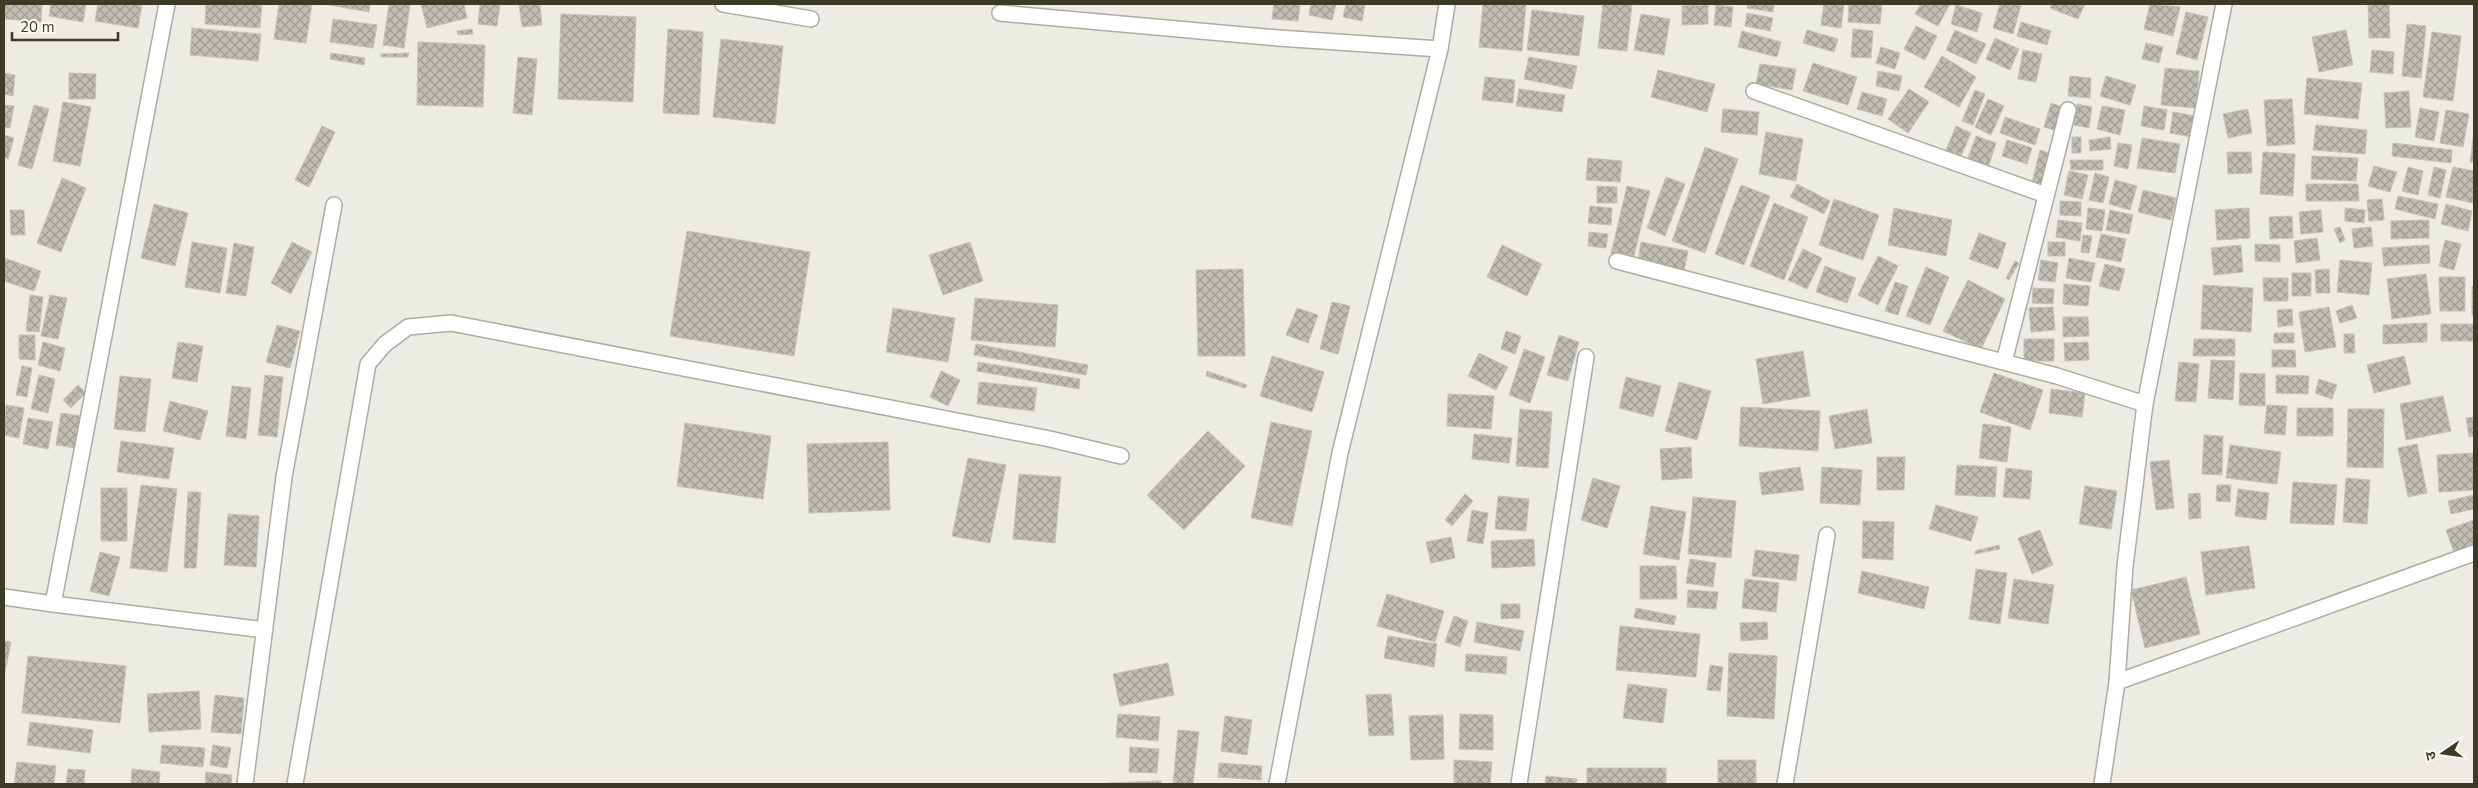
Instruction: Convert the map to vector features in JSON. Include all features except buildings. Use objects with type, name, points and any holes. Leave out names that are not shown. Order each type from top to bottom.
[{"type":"street","points":[[53,604],[167,4]]},
{"type":"street","points":[[723,4],[811,19]]},
{"type":"street","points":[[1277,784],[1340,453],[1440,49],[1448,4]]},
{"type":"street","points":[[2102,784],[2117,682],[2125,566],[2145,404],[2224,4]]},
{"type":"street","points":[[1000,13],[1278,38],[1440,49]]},
{"type":"street","points":[[1754,91],[2046,195]]},
{"type":"street","points":[[2004,362],[2068,110]]},
{"type":"street","points":[[245,784],[284,477],[334,205]]},
{"type":"street","points":[[1617,261],[2057,376],[2145,404]]},
{"type":"street","points":[[295,784],[368,364],[385,344],[408,327],[450,323],[1050,439],[1121,456]]},
{"type":"street","points":[[1519,784],[1586,358]]},
{"type":"street","points":[[1785,784],[1827,535]]},
{"type":"street","points":[[2117,682],[2474,553]]},
{"type":"street","points":[[4,597],[266,630]]}]
